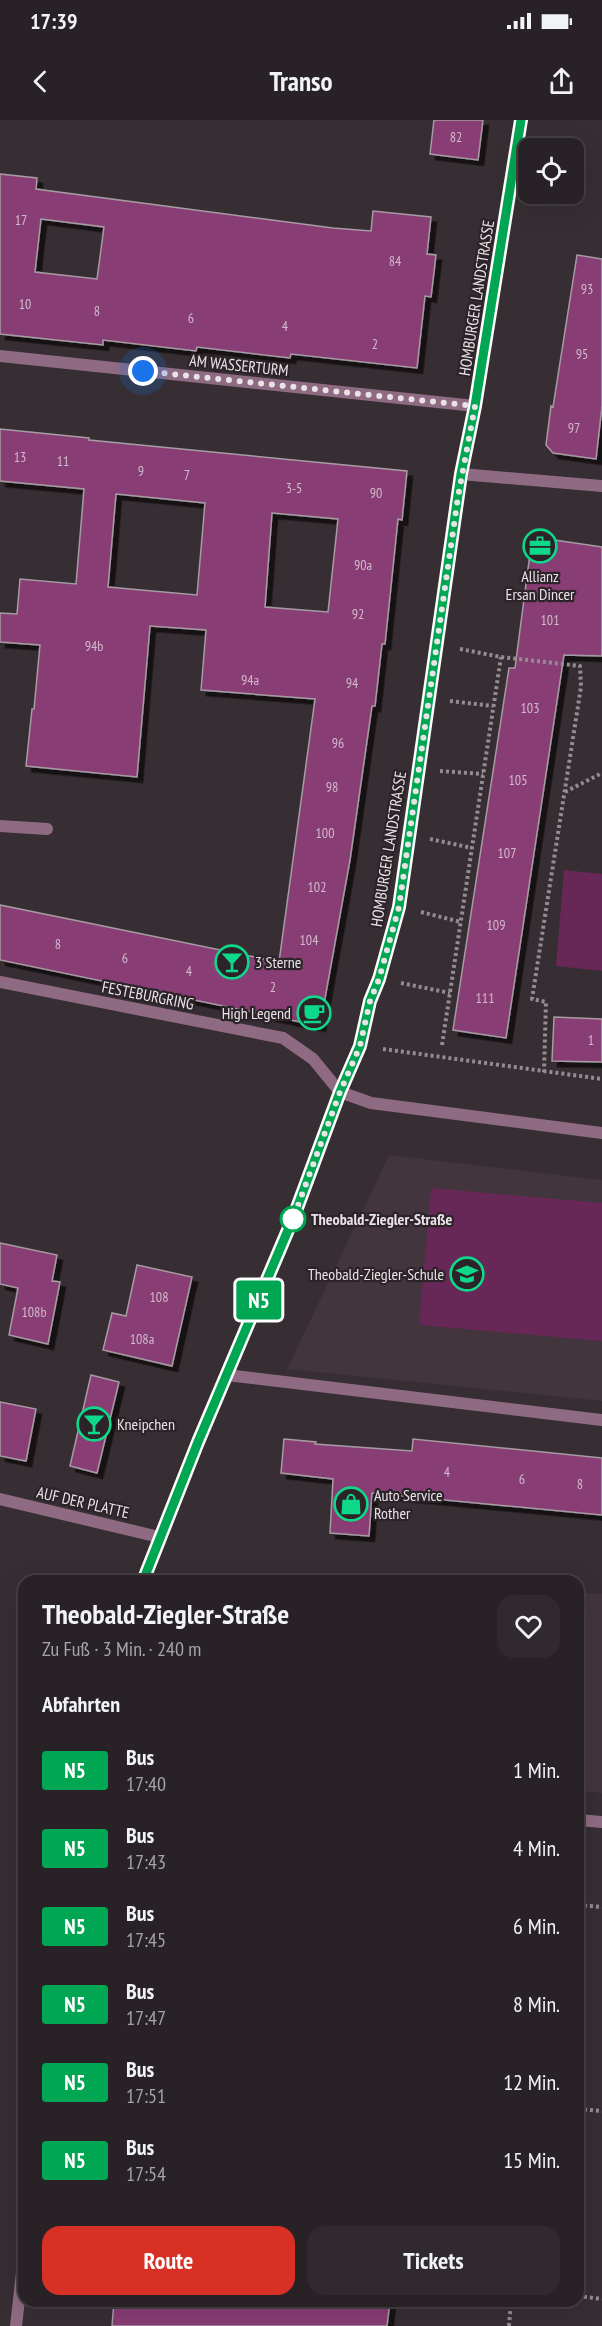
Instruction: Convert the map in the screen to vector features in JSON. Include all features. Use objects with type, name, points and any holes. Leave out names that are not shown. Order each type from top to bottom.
[{"type":"street","name":"HOMBURGER LANDSTRASSE","points":[[145,1575],[294,1216],[340,1092],[360,1046],[370,1001],[379,979],[399,907],[461,474],[475,406],[521,120]]},
{"type":"street","name":"AM WASSERTURM","points":[[0,356],[475,406]]},
{"type":"street","points":[[461,474],[602,486]]},
{"type":"street","points":[[0,826],[47,829]]},
{"type":"street","name":"FESTEBURGRING","points":[[0,982],[283,1038],[313,1059],[340,1092]]},
{"type":"street","points":[[340,1092],[371,1103],[602,1133]]},
{"type":"street","points":[[227,1375],[602,1420]]},
{"type":"street","name":"AUF DER PLATTE","points":[[0,1499],[159,1537]]},
{"type":"street","points":[[584,1820],[602,1822]]},
{"type":"street","points":[[16,2326],[18,2307]]},
{"type":"path","points":[[436,644],[501,657],[580,666],[581,687],[532,999],[546,1002],[544,1072]]},
{"type":"path","points":[[442,1045],[501,657]]},
{"type":"path","points":[[453,701],[493,706]]},
{"type":"path","points":[[443,771],[483,774]]},
{"type":"path","points":[[565,792],[602,773]]},
{"type":"path","points":[[435,840],[472,848]]},
{"type":"path","points":[[423,913],[461,922]]},
{"type":"path","points":[[379,979],[450,993]]},
{"type":"path","points":[[360,1046],[602,1079]]},
{"type":"path","points":[[584,1906],[602,1907]]},
{"type":"path","points":[[584,2110],[602,2111]]},
{"type":"path","points":[[584,2297],[602,2299]]},
{"type":"path","points":[[508,2326],[510,2307]]},
{"type":"shaded area","points":[[564,870],[602,874],[602,971],[556,966]]},
{"type":"shaded area","name":"Theobald-Ziegler-Schule","points":[[389,1155],[602,1180],[602,1401],[287,1369]]},
{"type":"shaded area","points":[[431,1188],[602,1203],[602,1341],[419,1325]]},
{"type":"shaded area","points":[[584,1592],[602,1594],[602,1793],[584,1792]]},
{"type":"building","points":[[434,120],[483,120],[478,160],[430,154]]},
{"type":"building","points":[[0,174],[37,178],[36,189],[333,228],[371,231],[373,211],[431,217],[427,254],[436,255],[431,297],[425,296],[417,368],[291,354],[290,358],[197,347],[196,351],[103,340],[103,345],[0,334]],"holes":[[[41,219],[104,227],[97,279],[35,272]]]},
{"type":"building","points":[[577,255],[602,259],[602,406],[596,459],[553,453],[546,445]]},
{"type":"building","points":[[0,429],[89,438],[89,440],[407,471],[402,520],[398,519],[385,644],[382,644],[375,706],[372,706],[350,860],[320,1026],[0,960],[0,905],[279,962],[315,699],[201,690],[206,630],[150,626],[137,777],[26,766],[40,645],[0,642],[0,613],[17,614],[20,579],[76,584],[84,489],[0,481]],"holes":[[[116,494],[205,503],[197,595],[108,587]],[[272,513],[338,519],[328,612],[265,607]]]},
{"type":"building","points":[[541,538],[602,547],[602,656],[564,655],[506,1038],[453,1030],[509,668],[515,668],[531,546]]},
{"type":"building","points":[[554,1017],[602,1019],[602,1062],[552,1061]]},
{"type":"building","points":[[0,1243],[57,1255],[52,1281],[60,1282],[48,1344],[9,1335],[18,1288],[0,1284]]},
{"type":"building","points":[[137,1265],[192,1277],[172,1366],[103,1350],[112,1313],[126,1316]]},
{"type":"building","name":"Kneipchen","points":[[91,1375],[119,1382],[97,1473],[70,1466]]},
{"type":"building","points":[[0,1402],[36,1409],[26,1461],[0,1456]]},
{"type":"building","points":[[284,1439],[316,1442],[315,1444],[412,1451],[413,1439],[602,1458],[602,1515],[372,1493],[369,1536],[330,1533],[333,1479],[281,1473]]},
{"type":"building","points":[[114,2307],[389,2307],[387,2326],[112,2326]]},
{"type":"bus line","name":"N5","points":[[145,1575],[198,1442],[294,1216],[340,1092],[360,1046],[370,1001],[379,979],[399,907],[461,474],[475,406],[521,120]]},
{"type":"place","name":"Allianz Ersan Dincer","points":[[540,546]]},
{"type":"place","name":"3 Sterne","points":[[232,962]]},
{"type":"place","name":"High Legend","points":[[314,1013]]},
{"type":"place","name":"Theobald-Ziegler-Straße","points":[[293,1219]]},
{"type":"place","name":"Theobald-Ziegler-Schule","points":[[467,1274]]},
{"type":"place","name":"Kneipchen","points":[[94,1424]]},
{"type":"place","name":"Auto Service Rother","points":[[351,1504]]},
{"type":"route","points":[[143,371],[475,406],[461,474],[399,907],[379,979],[370,1001],[360,1046],[340,1092],[293,1219]]}]
